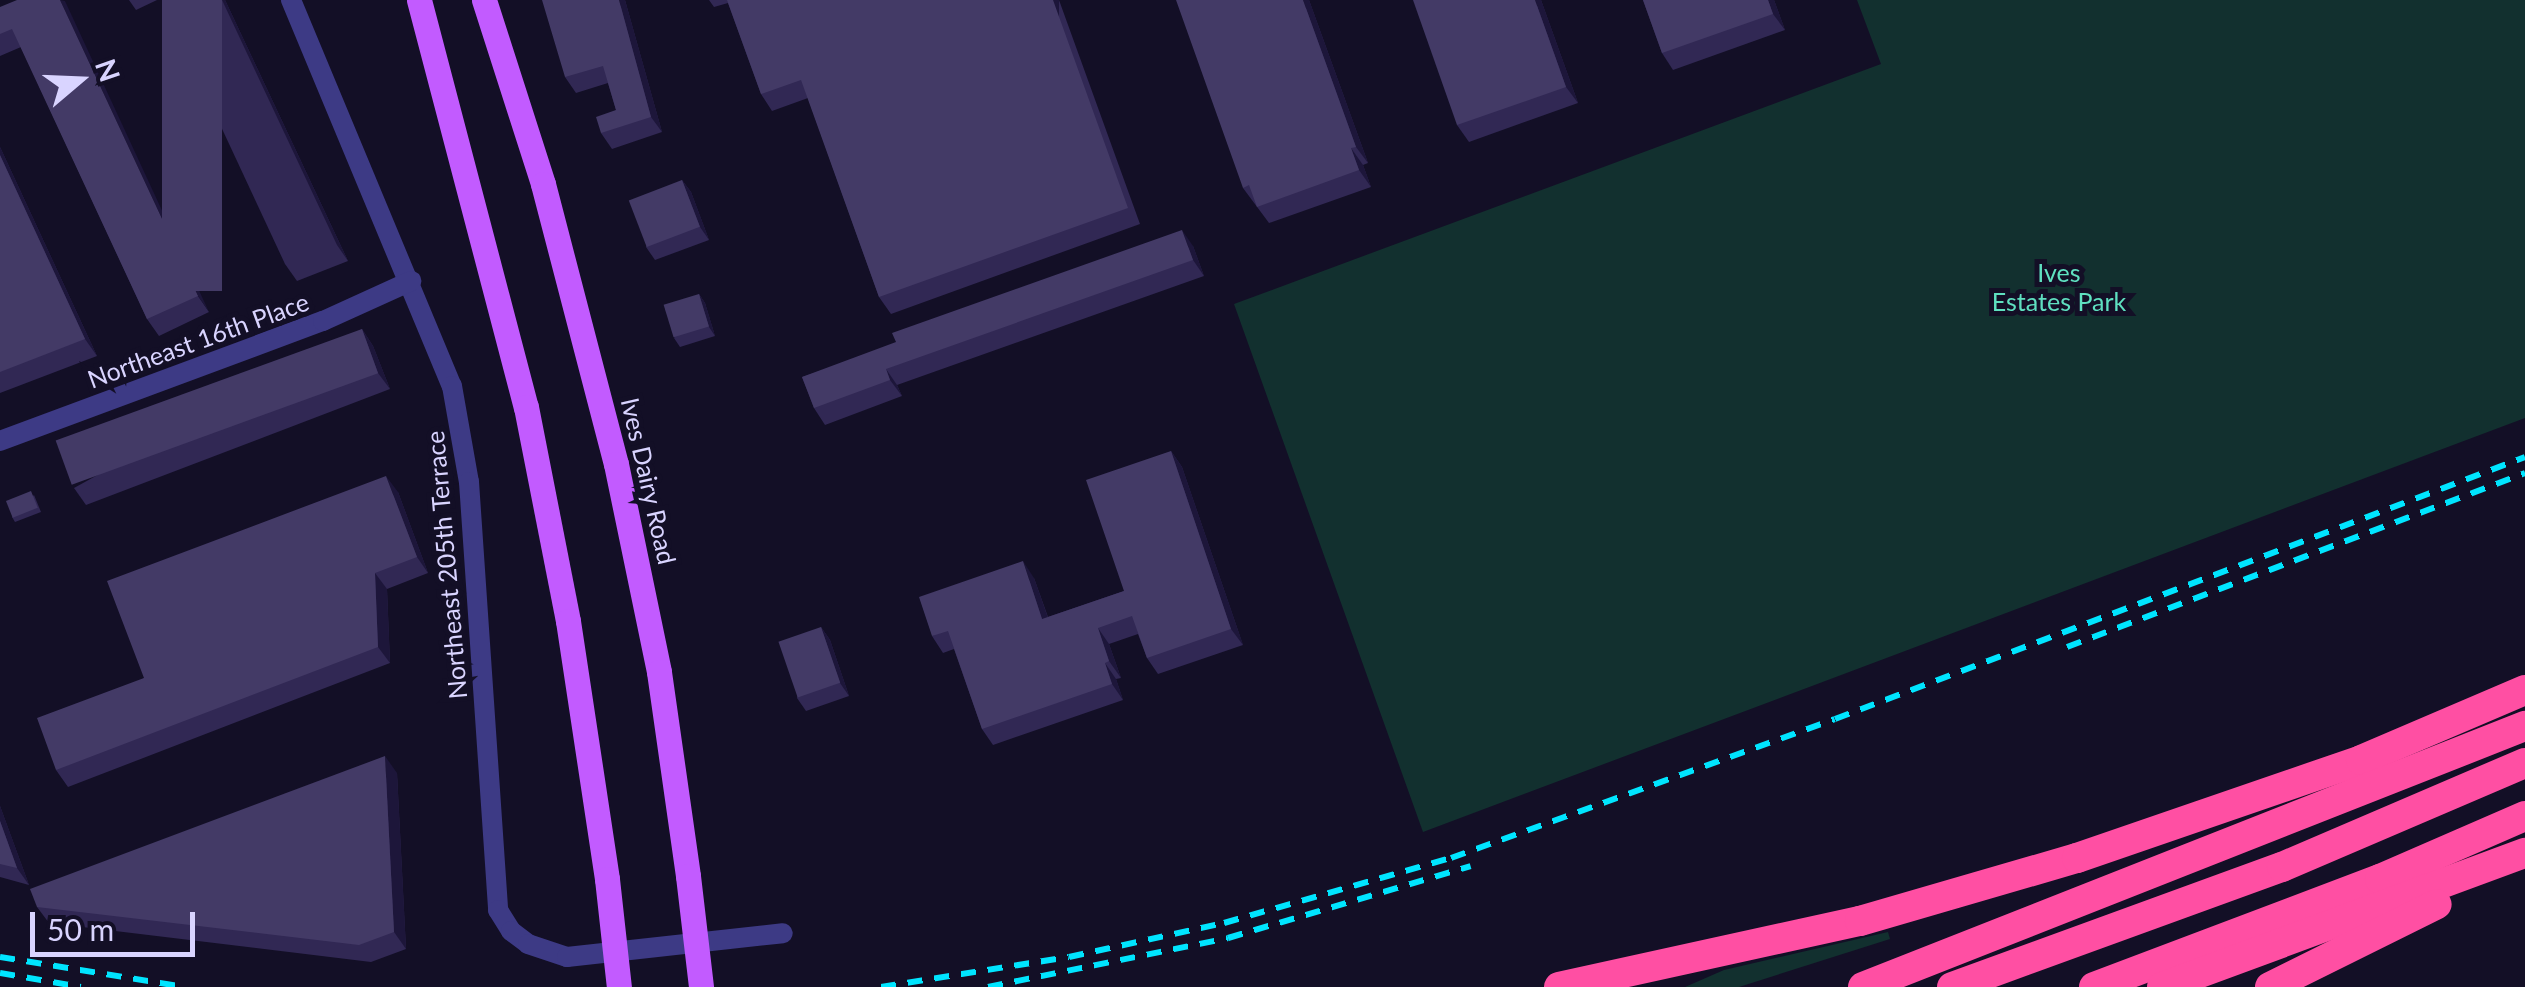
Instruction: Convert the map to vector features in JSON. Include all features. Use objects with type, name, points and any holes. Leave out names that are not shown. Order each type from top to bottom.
[{"type":"highway","points":[[1559,987],[1860,920],[2058,864],[2361,760],[2525,690]]},
{"type":"highway","points":[[1863,987],[2525,726]]},
{"type":"highway","points":[[1952,987],[2282,867],[2525,763]]},
{"type":"highway","points":[[2094,987],[2380,879],[2525,816]]},
{"type":"highway","points":[[2162,987],[2525,856]]},
{"type":"highway","points":[[2270,987],[2525,856]]},
{"type":"main road","points":[[419,0],[526,407],[568,621],[607,879],[619,987]]},
{"type":"main road","name":"Ives Dairy Road","points":[[484,0],[543,184],[616,464],[659,672],[701,987]]},
{"type":"street","name":"Northeast 205th Terrace","points":[[291,0],[452,386],[469,482],[498,910],[511,931],[545,951],[567,957],[783,932]]},
{"type":"street","name":"Northeast 16th Place","points":[[0,441],[323,321],[411,281]]},
{"type":"green space","name":"Ives Estates Park","points":[[1857,0],[2525,0],[2525,418],[1423,832],[1234,304],[1881,64]]},
{"type":"green space","points":[[1888,932],[1890,939],[1739,987],[1685,987],[1724,970]]},
{"type":"building","points":[[17,0],[60,0],[198,296],[147,319],[12,29],[0,34],[0,7]]},
{"type":"building","points":[[162,0],[222,0],[222,291],[162,291]]},
{"type":"building","points":[[542,0],[619,0],[651,117],[601,133],[596,117],[616,110],[603,66],[565,77]]},
{"type":"building","points":[[727,0],[1053,0],[1128,208],[879,297],[801,80],[761,94]]},
{"type":"building","points":[[1176,0],[1303,0],[1356,147],[1351,148],[1359,170],[1257,207],[1249,185],[1243,188]]},
{"type":"building","points":[[1413,0],[1535,0],[1566,87],[1457,125]]},
{"type":"building","points":[[1643,0],[1768,0],[1773,14],[1662,53]]},
{"type":"building","points":[[0,155],[85,339],[0,372]]},
{"type":"building","points":[[682,180],[700,227],[647,247],[629,200]]},
{"type":"building","points":[[1182,230],[1193,260],[886,369],[890,380],[814,408],[802,377],[896,342],[892,333]]},
{"type":"building","points":[[699,294],[709,327],[674,337],[664,305]]},
{"type":"building","points":[[362,329],[378,373],[72,485],[56,440]]},
{"type":"building","points":[[1171,451],[1231,629],[1147,658],[1132,616],[1098,628],[1112,684],[982,729],[948,631],[932,636],[919,597],[1023,561],[1042,619],[1124,591],[1086,480]]},
{"type":"building","points":[[386,476],[417,557],[375,573],[378,647],[56,770],[37,718],[144,678],[107,581]]},
{"type":"building","points":[[31,491],[38,508],[13,518],[6,501]]},
{"type":"building","points":[[821,627],[840,683],[798,697],[778,642]]},
{"type":"building","points":[[385,756],[394,932],[359,945],[37,907],[30,889]]},
{"type":"building","points":[[0,821],[17,868],[0,864]]},
{"type":"railway","points":[[881,987],[1069,957],[1224,923],[1451,858],[1835,719],[2525,457]]},
{"type":"railway","points":[[2067,647],[2525,473]]},
{"type":"railway","points":[[988,987],[1228,938],[1471,866]]},
{"type":"railway","points":[[0,957],[185,987]]},
{"type":"railway","points":[[0,973],[81,987]]}]
